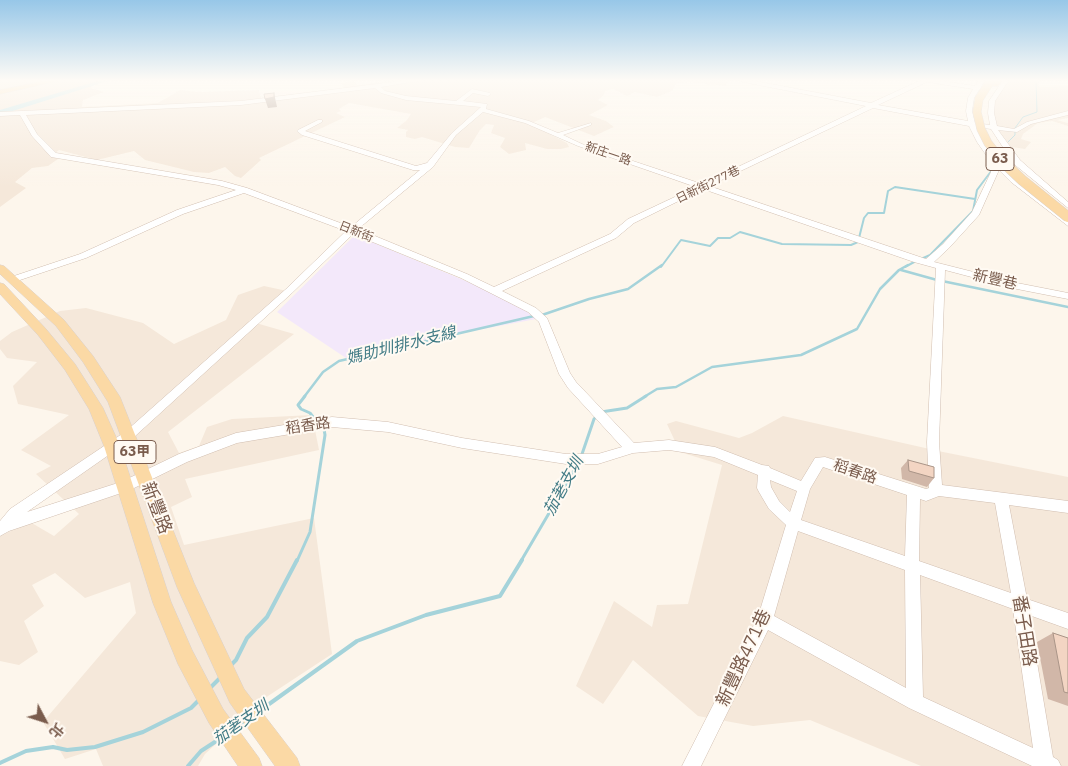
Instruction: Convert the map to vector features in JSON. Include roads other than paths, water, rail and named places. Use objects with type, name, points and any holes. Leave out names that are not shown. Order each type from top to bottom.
[{"type":"main road","name":"63","points":[[978,116],[981,129],[988,143],[1001,160],[1068,218]]},
{"type":"main road","name":"63","points":[[985,116],[987,130],[994,143],[1008,160],[1068,211]]},
{"type":"main road","name":"新豐路","points":[[0,268],[14,279],[60,324],[88,359],[115,401],[186,587],[226,671],[238,696],[289,766]]},
{"type":"main road","name":"新豐路","points":[[0,287],[42,332],[70,367],[96,408],[112,446],[162,603],[185,657],[228,732],[252,766]]},
{"type":"street","name":"日新街","points":[[23,116],[34,135],[54,155],[219,183],[244,190],[352,230],[494,291],[540,315],[572,385],[630,448]]},
{"type":"street","points":[[2,528],[15,513],[129,435],[289,291],[352,230],[430,165],[454,134],[475,116]]},
{"type":"street","name":"新庄一路","points":[[504,116],[527,122],[703,187],[922,261]]},
{"type":"street","name":"日新街277巷","points":[[494,291],[613,236],[631,222],[852,116]]},
{"type":"street","points":[[923,116],[1015,131],[1029,123],[1055,116]]},
{"type":"street","points":[[971,116],[972,125],[980,142],[995,162],[1028,192],[1068,223]]},
{"type":"street","points":[[992,116],[994,128],[1017,162],[1068,206]]},
{"type":"street","points":[[320,121],[300,131],[304,134],[416,168],[430,165]]},
{"type":"street","points":[[558,135],[589,124]]},
{"type":"street","points":[[922,261],[946,246],[976,213],[995,172],[996,157],[1004,144]]},
{"type":"street","points":[[14,279],[83,256],[180,212],[244,190]]},
{"type":"street","name":"新豐巷","points":[[922,261],[940,267],[1068,296]]},
{"type":"street","points":[[936,490],[933,442],[940,267]]},
{"type":"street","name":"稻香路","points":[[2,528],[125,486],[183,458],[236,438],[332,422],[388,427],[462,443],[566,459],[598,459],[618,454],[630,448]]},
{"type":"street","points":[[630,448],[670,445],[715,452],[764,470],[804,488]]},
{"type":"street","name":"稻春路","points":[[804,488],[819,462],[825,462],[926,495],[934,493],[936,490],[1068,507]]},
{"type":"street","points":[[764,470],[764,488],[774,505],[793,523],[1068,621]]},
{"type":"street","name":"新豐路471巷","points":[[691,766],[765,620],[804,488]]},
{"type":"street","points":[[914,492],[912,566],[915,702]]},
{"type":"street","name":"番子田路","points":[[1001,497],[1047,765]]},
{"type":"street","points":[[765,620],[915,702],[1047,765]]},
{"type":"waterway","points":[[1008,142],[1015,135],[1015,128],[1023,117],[1027,116]]},
{"type":"waterway","name":"茄荖支圳","points":[[921,259],[930,255],[973,211],[977,190],[992,170],[991,164]]},
{"type":"waterway","name":"媽助圳排水支線","points":[[661,267],[681,240],[710,246],[718,238],[730,238],[740,232],[782,244],[851,245],[858,242],[864,218],[868,213],[884,213],[888,191],[895,187],[975,199]]},
{"type":"waterway","name":"茄荖支圳","points":[[905,267],[916,261]]},
{"type":"waterway","name":"媽助圳排水支線","points":[[542,315],[589,299],[628,289],[662,265]]},
{"type":"waterway","name":"茄荖支圳","points":[[644,397],[657,389],[676,387],[712,367],[801,355],[857,329],[880,289],[899,270],[908,265]]},
{"type":"waterway","points":[[901,270],[937,280]]},
{"type":"waterway","points":[[942,281],[1068,307]]},
{"type":"waterway","name":"媽助圳排水支線","points":[[304,397],[323,372],[339,361],[534,316]]},
{"type":"waterway","name":"媽助圳排水支線","points":[[305,396],[298,405],[301,409],[310,413],[317,422]]},
{"type":"waterway","name":"茄荖支圳","points":[[601,412],[627,408],[646,396]]},
{"type":"waterway","name":"茄荖支圳","points":[[581,457],[594,419],[597,416]]},
{"type":"waterway","name":"媽助圳排水支線","points":[[297,561],[310,532],[325,435],[324,429],[321,426]]},
{"type":"waterway","name":"茄荖支圳","points":[[521,561],[579,462]]},
{"type":"waterway","name":"媽助圳排水支線","points":[[231,665],[236,660],[247,638],[267,617],[297,560]]},
{"type":"waterway","name":"茄荖支圳","points":[[258,712],[357,641],[426,615],[500,596],[522,560]]},
{"type":"waterway","name":"媽助圳排水支線","points":[[209,689],[221,677]]},
{"type":"waterway","name":"媽助圳排水支線","points":[[0,763],[26,751],[53,747],[67,750],[95,747],[143,732],[191,708],[199,700]]},
{"type":"waterway","name":"茄荖支圳","points":[[235,727],[245,720]]},
{"type":"waterway","name":"茄荖支圳","points":[[188,766],[201,751],[221,738]]}]
